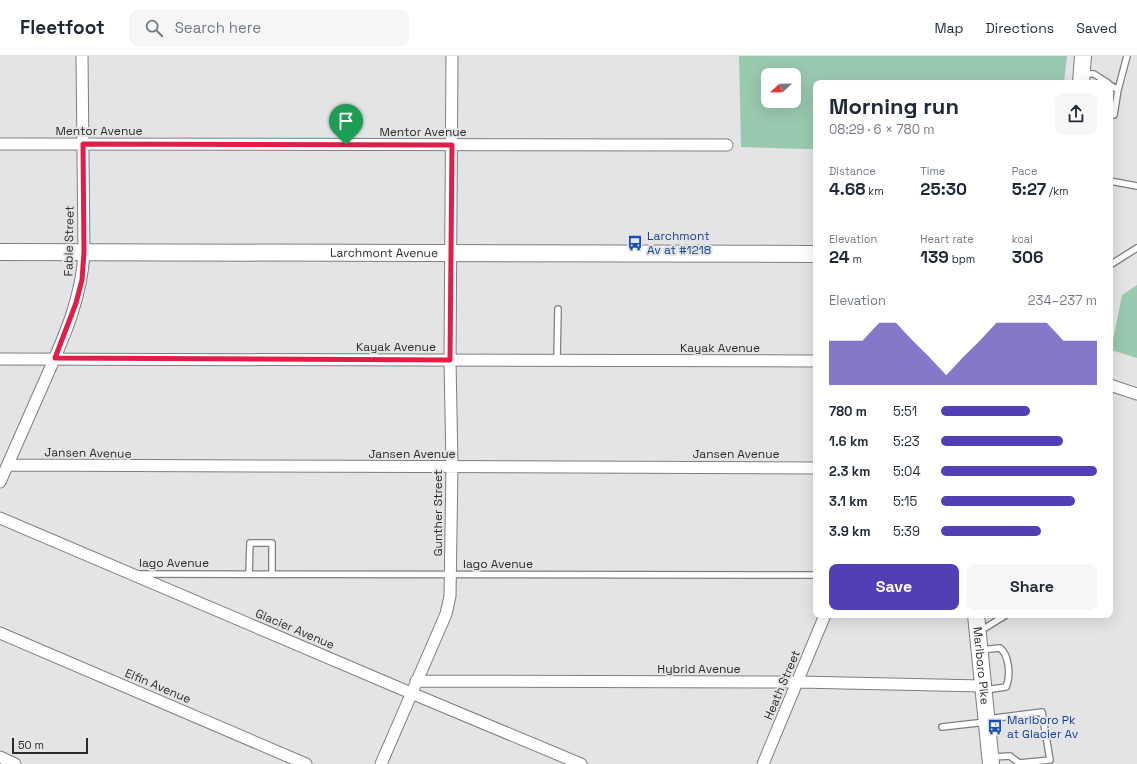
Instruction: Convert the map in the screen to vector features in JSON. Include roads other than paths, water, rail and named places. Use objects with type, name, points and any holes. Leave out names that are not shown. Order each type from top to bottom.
[{"type":"street","name":"Fable Street","points":[[0,482],[55,358],[80,290],[84,252],[82,56]]},
{"type":"street","name":"Gunther Street","points":[[381,764],[416,680],[448,609],[451,575],[452,466],[450,360],[452,56]]},
{"type":"street","points":[[1081,78],[1083,56]]},
{"type":"street","name":"Mentor Avenue","points":[[0,144],[727,145]]},
{"type":"street","name":"Larchmont Avenue","points":[[0,252],[813,254]]},
{"type":"street","name":"Kayak Avenue","points":[[0,359],[813,361]]},
{"type":"street","points":[[1113,386],[1137,394]]},
{"type":"street","name":"Jansen Avenue","points":[[8,465],[813,468]]},
{"type":"street","name":"Glacier Avenue","points":[[0,518],[581,764]]},
{"type":"street","name":"Heath Street","points":[[763,764],[799,682],[824,618]]},
{"type":"street","name":"Marlboro Pike","points":[[976,622],[990,761]]},
{"type":"street","name":"Elfin Avenue","points":[[0,633],[306,764]]},
{"type":"street","name":"Hybrid Avenue","points":[[416,680],[799,682],[983,688]]},
{"type":"street","points":[[0,757],[15,764]]},
{"type":"lane","points":[[1113,114],[1127,56]]},
{"type":"lane","points":[[1081,78],[1094,74],[1103,80]]},
{"type":"lane","points":[[1113,87],[1118,90]]},
{"type":"lane","points":[[1113,182],[1137,186]]},
{"type":"lane","points":[[1113,263],[1137,248]]},
{"type":"lane","points":[[557,360],[558,309]]},
{"type":"lane","points":[[249,574],[250,543],[272,543],[272,574]]},
{"type":"lane","name":"Iago Avenue","points":[[132,574],[813,575]]},
{"type":"lane","points":[[976,622],[985,628],[1001,618]]},
{"type":"lane","points":[[979,650],[1000,648],[1007,657],[1009,682],[1006,687],[983,688]]},
{"type":"lane","points":[[942,727],[1042,712],[1050,762],[1020,763],[1010,756],[990,761]]},
{"type":"place","name":"Larchmont Av at #1218","points":[[635,243]]},
{"type":"place","name":"Marlboro Pk at Glacier Av","points":[[995,727]]}]
